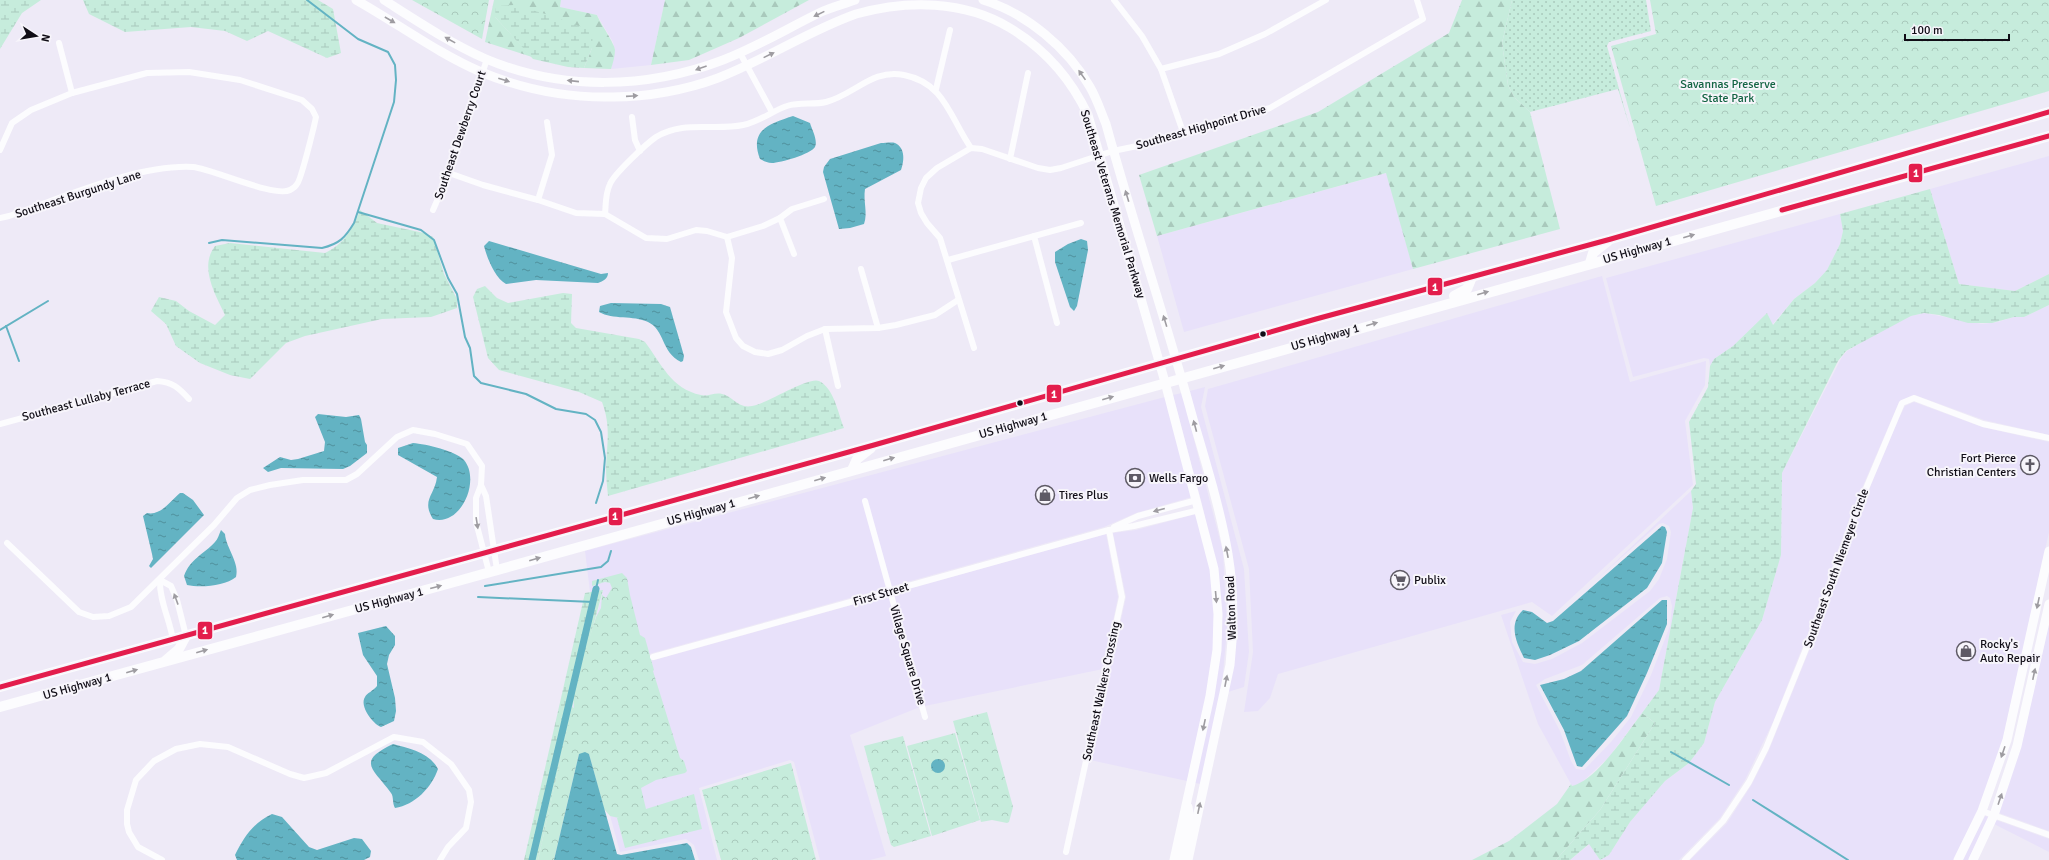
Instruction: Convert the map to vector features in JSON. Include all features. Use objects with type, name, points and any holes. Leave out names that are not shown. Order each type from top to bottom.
[{"type":"main road","name":"Southeast Veterans Memorial Parkway","points":[[356,0],[446,54],[481,72],[549,92],[612,97],[636,96],[692,86],[716,79],[856,14],[892,6],[938,4],[959,7],[1000,22],[1034,44],[1045,54],[1079,95],[1088,115],[1159,363]]},
{"type":"main road","points":[[384,0],[414,20],[486,59],[555,79],[615,83],[638,82],[690,72],[740,53],[823,12],[855,0]]},
{"type":"main road","name":"Southeast Veterans Memorial Parkway","points":[[983,0],[1007,10],[1031,25],[1056,45],[1075,66],[1090,88],[1106,124],[1176,358]]},
{"type":"main road","name":"US Highway 1","points":[[0,687],[874,445],[1176,358],[1611,239],[2049,112]]},
{"type":"main road","name":"US Highway 1","points":[[0,707],[493,571],[1182,377],[2049,136]]},
{"type":"main road","points":[[1590,263],[1593,253],[1611,239]]},
{"type":"main road","points":[[1446,304],[1451,297],[1467,289],[1472,277]]},
{"type":"main road","name":"Walton Road","points":[[1176,358],[1228,554],[1232,585],[1233,635],[1228,672],[1188,860]]},
{"type":"main road","name":"Walton Road","points":[[1159,363],[1197,500],[1214,570],[1218,614],[1217,643],[1210,696],[1174,860]]},
{"type":"main road","points":[[852,470],[857,459],[874,445]]},
{"type":"main road","points":[[1958,860],[1982,811],[2007,740],[2045,587],[2049,551]]},
{"type":"main road","points":[[1973,860],[1994,815],[2017,746],[2049,604]]},
{"type":"main road","points":[[165,662],[179,648],[186,636]]},
{"type":"main road","points":[[1182,860],[1190,819],[1187,802]]},
{"type":"street","points":[[1114,0],[1142,36],[1161,69],[1182,132]]},
{"type":"street","points":[[1161,69],[1225,51],[1265,34],[1326,0]]},
{"type":"street","name":"Southeast Highpoint Drive","points":[[971,148],[982,149],[1038,168],[1050,170],[1270,108],[1423,19],[1417,0]]},
{"type":"street","points":[[936,90],[950,30]]},
{"type":"street","points":[[0,150],[12,123],[31,110],[72,93],[59,43]]},
{"type":"street","points":[[740,53],[772,112]]},
{"type":"street","name":"Southeast Dewberry Court","points":[[434,210],[449,172],[486,59]]},
{"type":"street","name":"Southeast Burgundy Lane","points":[[0,218],[120,178],[152,170],[169,168],[194,167],[272,190],[288,191],[298,184],[316,117],[312,109],[302,100],[240,80],[189,72],[147,73],[72,93]]},
{"type":"street","points":[[1010,159],[1028,73]]},
{"type":"street","points":[[605,214],[606,196],[610,184],[640,151],[656,137],[674,130],[689,127],[742,126],[788,106],[823,103],[835,100],[868,80],[892,74],[904,75],[920,80],[936,90],[947,105],[960,133],[971,148],[937,168],[926,178],[921,188],[918,203],[921,213],[927,223],[940,238],[948,260],[958,300],[965,314],[974,348]]},
{"type":"street","points":[[632,117],[635,140],[640,151]]},
{"type":"street","points":[[538,200],[552,155],[547,122]]},
{"type":"street","points":[[449,172],[483,186],[538,200],[576,213],[605,214],[646,238],[667,239],[696,230],[707,231],[727,237],[763,226],[780,218],[792,209],[824,200]]},
{"type":"street","points":[[780,218],[794,254]]},
{"type":"street","points":[[948,260],[1081,222]]},
{"type":"street","points":[[1034,236],[1057,324]]},
{"type":"street","points":[[727,237],[732,264],[726,312],[736,338],[743,346],[755,352],[768,354],[782,350],[807,336],[825,329],[878,328],[935,315],[958,300]]},
{"type":"street","points":[[861,269],[878,328]]},
{"type":"street","points":[[825,329],[838,386]]},
{"type":"street","name":"Southeast Lullaby Terrace","points":[[0,424],[157,381],[168,381],[177,386],[190,399]]},
{"type":"street","name":"Southeast South Niemeyer Circle","points":[[1685,860],[1723,821],[1748,782],[1766,748],[1812,634],[1857,510],[1902,403],[1914,398],[1983,424],[2049,438]]},
{"type":"street","points":[[7,543],[79,612],[93,618],[109,616],[131,607],[214,526],[237,498],[248,491],[270,485],[303,480],[346,480],[357,474],[389,444],[406,432],[412,430],[435,434],[467,444],[482,466],[481,485],[476,498],[476,522],[489,552]]},
{"type":"street","points":[[481,485],[486,496],[489,552],[493,571]]},
{"type":"street","name":"First Street","points":[[1109,530],[1138,516],[1197,500]]},
{"type":"street","name":"Village Square Drive","points":[[865,501],[925,717]]},
{"type":"street","name":"First Street","points":[[654,656],[890,592],[1109,530],[1134,526],[1199,510]]},
{"type":"street","name":"Southeast Walkers Crossing","points":[[1066,852],[1122,597],[1109,530]]},
{"type":"street","points":[[160,580],[171,586],[177,600],[186,636]]},
{"type":"street","points":[[160,580],[159,594],[164,603],[173,640]]},
{"type":"street","points":[[162,860],[138,847],[129,832],[127,824],[127,810],[136,780],[154,760],[176,749],[200,744],[228,748],[290,774],[304,778],[326,773],[394,737],[423,742],[451,764],[469,790],[471,802],[466,828],[448,847],[440,860]]},
{"type":"street","points":[[1982,811],[2049,835]]},
{"type":"shaded area","points":[[561,0],[665,0],[651,65],[611,69],[615,51],[613,42],[597,15],[560,7]]},
{"type":"shaded area","points":[[2049,156],[2049,274],[2015,291],[1959,284],[1930,189]]},
{"type":"shaded area","points":[[1387,173],[1413,269],[1184,332],[1157,236]]},
{"type":"shaded area","points":[[1840,214],[1843,231],[1840,244],[1827,270],[1815,283],[1794,299],[1772,325],[1767,313],[1733,346],[1714,359],[1710,366],[1709,359],[1704,358],[1633,377],[1606,278]]},
{"type":"shaded area","points":[[1602,276],[1630,382],[1706,361],[1705,385],[1685,421],[1693,485],[1552,616],[1532,602],[1278,674],[1270,698],[1258,711],[1244,712],[1253,652],[1249,569],[1205,406],[1208,389]]},
{"type":"shaded area","points":[[2049,305],[2049,435],[1984,420],[1915,395],[1899,402],[1853,509],[1808,633],[1773,722],[1745,780],[1720,818],[1679,860],[1601,860],[1609,855],[1630,822],[1665,781],[1689,763],[1704,743],[1715,702],[1762,620],[1781,555],[1782,473],[1842,357],[1847,351],[1881,331],[1911,316],[1924,313],[1982,324],[1998,322],[2014,317],[2024,317]]},
{"type":"shaded area","points":[[1205,387],[1201,407],[1244,569],[1249,652],[1244,687],[1228,692],[1237,635],[1236,585],[1190,391]]},
{"type":"shaded area","points":[[1182,393],[1223,552],[1227,629],[1222,684],[1201,784],[1195,783],[1221,650],[1204,512],[1173,395]]},
{"type":"shaded area","points":[[1165,397],[1192,497],[1136,513],[1104,527],[649,654],[651,661],[1106,534],[1118,597],[1103,669],[920,707],[850,735],[886,856],[870,860],[820,860],[794,762],[790,760],[699,788],[717,860],[699,860],[694,845],[686,839],[620,852],[593,753],[580,750],[567,729],[603,591],[590,592],[585,551]]},
{"type":"shaded area","points":[[1914,402],[1982,427],[2049,442],[2049,532],[2003,739],[1979,810],[1954,860],[1690,860],[1727,823],[1752,784],[1769,750],[1815,636],[1860,511],[1900,416],[1905,406]]},
{"type":"shaded area","points":[[1691,491],[1693,508],[1659,690],[1609,757],[1580,784],[1572,786],[1538,724],[1501,615],[1516,611],[1510,622],[1512,642],[1523,662],[1535,664],[1552,659],[1582,643],[1650,591],[1659,579],[1667,559],[1671,532],[1669,526],[1663,523],[1659,524],[1595,581]],"holes":[[[1667,596],[1670,598],[1672,606],[1670,626],[1651,675],[1631,717],[1611,742],[1584,770],[1576,769],[1571,761],[1560,731],[1536,685],[1545,679],[1582,665],[1660,598]]]},
{"type":"shaded area","points":[[1196,514],[1210,570],[1214,614],[1213,649],[1206,696],[1187,781],[1090,760],[1126,597],[1113,533],[1136,530]]},
{"type":"shaded area","points":[[2049,624],[2049,831],[1999,813],[2021,747]]},
{"type":"shaded area","points":[[1985,816],[1989,817],[1968,860],[1963,860]]},
{"type":"shaded area","points":[[1996,820],[2049,839],[2049,852],[1994,824]]},
{"type":"shaded area","points":[[1590,844],[1600,860],[1570,860]]},
{"type":"green space","points":[[0,0],[41,0],[22,13],[0,49]]},
{"type":"green space","points":[[83,0],[318,0],[333,9],[341,53],[327,58],[268,31],[247,41],[225,31],[191,27],[125,32],[89,14]]},
{"type":"green space","points":[[412,0],[489,0],[482,39]]},
{"type":"green space","points":[[494,0],[561,0],[560,7],[597,15],[615,50],[611,69],[584,68],[592,48],[495,17],[532,57],[485,42]]},
{"type":"green space","points":[[665,0],[809,0],[739,38],[689,60],[651,65]]},
{"type":"green space","points":[[1462,0],[1512,0],[1502,43],[1508,85],[1514,97],[1530,112],[1560,229],[1413,269],[1386,173],[1157,236],[1139,175],[1318,112],[1449,33]]},
{"type":"green space","points":[[1512,0],[1646,0],[1651,31],[1609,42],[1607,46],[1630,128],[1618,89],[1530,112],[1514,97],[1508,85],[1502,43]]},
{"type":"green space","name":"Savannas Preserve State Park","points":[[1650,0],[2049,0],[2049,91],[1656,206],[1611,46],[1656,34]]},
{"type":"green space","points":[[514,5],[549,15],[593,31],[592,48],[584,68],[568,67],[533,59],[495,17],[496,6]]},
{"type":"green space","points":[[1930,189],[1959,284],[2015,291],[2049,274],[2049,305],[2024,317],[2014,317],[1992,323],[1968,323],[1939,315],[1924,313],[1911,316],[1846,351],[1838,361],[1782,473],[1781,555],[1762,620],[1715,702],[1704,743],[1689,763],[1665,781],[1630,822],[1609,855],[1600,860],[1589,844],[1570,860],[1556,860],[1600,810],[1655,723],[1642,713],[1659,690],[1693,508],[1691,491],[1696,484],[1689,422],[1708,387],[1710,366],[1714,359],[1733,346],[1767,313],[1773,325],[1794,299],[1815,283],[1827,270],[1840,244],[1843,231],[1840,214]]},
{"type":"green space","points":[[360,210],[377,223],[424,233],[433,237],[444,274],[457,299],[457,308],[431,317],[382,319],[305,336],[286,343],[250,379],[230,375],[200,363],[176,346],[166,324],[151,311],[159,297],[176,301],[189,311],[215,325],[225,315],[213,289],[208,272],[210,254],[215,246],[230,243],[325,253],[343,240],[351,230]]},
{"type":"green space","points":[[485,286],[497,298],[508,303],[563,293],[572,294],[571,323],[576,328],[639,339],[645,342],[674,381],[691,392],[701,395],[722,394],[743,406],[752,406],[767,401],[797,386],[819,381],[824,384],[832,395],[844,428],[608,496],[606,478],[608,442],[607,419],[602,402],[579,392],[499,370],[488,358],[473,297],[477,289]]},
{"type":"green space","points":[[622,573],[627,578],[640,635],[645,638],[654,670],[653,671],[680,758],[684,761],[687,771],[685,773],[656,780],[641,788],[646,809],[694,794],[702,829],[625,848],[617,818],[619,818],[610,816],[604,809],[589,754],[579,754],[554,860],[538,860],[572,707],[574,708],[574,699],[582,663],[596,617],[601,608],[602,595],[606,598],[612,588],[610,583],[605,582],[592,586],[592,581]]},
{"type":"green space","points":[[603,590],[579,678],[538,860],[524,860],[585,593]]},
{"type":"green space","points":[[987,712],[1013,807],[1009,822],[1007,823],[992,820],[981,822],[953,721]]},
{"type":"green space","points":[[1642,713],[1655,723],[1600,810],[1556,860],[1472,860],[1509,841],[1557,804],[1571,784],[1572,786],[1582,782],[1591,775],[1601,766]]},
{"type":"green space","points":[[955,733],[980,820],[932,836],[907,746]]},
{"type":"green space","points":[[903,736],[931,836],[894,847],[891,845],[864,746]]},
{"type":"green space","points":[[791,763],[816,860],[721,860],[702,790]]},
{"type":"water","points":[[793,116],[810,123],[815,138],[815,147],[795,158],[776,163],[766,162],[760,159],[757,149],[759,135],[769,125]]},
{"type":"water","points":[[881,143],[895,143],[899,145],[903,152],[903,163],[901,170],[865,189],[866,216],[864,224],[839,229],[823,172],[824,167],[830,159]]},
{"type":"water","points":[[1081,239],[1087,241],[1088,250],[1077,306],[1074,311],[1070,307],[1055,262],[1055,252],[1068,244]]},
{"type":"water","points":[[489,241],[601,274],[608,273],[608,275],[605,280],[598,283],[536,280],[506,284],[495,273],[487,256],[484,246]]},
{"type":"water","points":[[611,303],[661,304],[670,307],[684,356],[683,361],[681,362],[670,353],[658,330],[648,322],[610,316],[599,312],[600,306]]},
{"type":"water","points":[[318,414],[346,417],[359,415],[367,445],[367,453],[350,466],[343,469],[281,468],[268,472],[263,468],[280,457],[291,460],[324,451],[325,442],[315,417]]},
{"type":"water","points":[[413,443],[433,446],[448,451],[464,460],[469,469],[469,490],[460,509],[452,516],[443,520],[433,519],[428,507],[428,502],[437,477],[398,455],[398,448]]},
{"type":"water","points":[[180,493],[183,493],[193,500],[204,515],[151,568],[149,566],[153,559],[143,516],[147,513],[161,510]]},
{"type":"water","points":[[1662,526],[1665,527],[1667,532],[1662,563],[1647,588],[1579,641],[1550,655],[1535,660],[1524,658],[1518,646],[1515,633],[1518,615],[1523,610],[1532,612],[1547,623],[1553,621]]},
{"type":"water","points":[[221,530],[225,534],[235,561],[237,572],[236,577],[213,586],[187,585],[184,576],[190,565],[215,542]]},
{"type":"water","points":[[1662,600],[1667,600],[1667,624],[1627,716],[1582,767],[1577,766],[1564,730],[1540,685],[1564,679],[1581,671]]},
{"type":"water","points":[[386,626],[395,636],[395,645],[389,655],[387,664],[395,698],[396,711],[394,721],[381,727],[371,719],[365,710],[364,701],[366,696],[377,686],[377,676],[363,655],[358,633]]},
{"type":"water","points":[[393,744],[412,749],[424,755],[434,763],[438,769],[432,782],[422,794],[409,803],[395,808],[392,795],[371,766],[371,761],[374,756],[381,750]]},
{"type":"water","points":[[585,752],[589,754],[617,854],[621,855],[687,843],[691,847],[695,860],[554,860],[579,754]]},
{"type":"water","points":[[935,759],[941,759],[945,763],[945,769],[941,773],[935,773],[931,769],[931,763]]},
{"type":"water","points":[[272,814],[282,817],[309,847],[317,850],[354,838],[362,839],[371,851],[370,857],[364,860],[237,860],[235,855],[246,836],[254,826]]},
{"type":"waterway","points":[[209,243],[222,240],[322,248],[333,245],[341,240],[348,233],[354,223],[394,102],[396,80],[395,65],[388,52],[358,39],[307,0]]},
{"type":"waterway","points":[[358,212],[421,230],[434,240],[448,278],[457,294],[465,337],[470,348],[474,376],[481,383],[526,394],[556,409],[586,414],[595,420],[601,432],[605,458],[603,481],[596,503]]},
{"type":"waterway","points":[[0,330],[48,301]]},
{"type":"waterway","points":[[6,326],[19,361]]},
{"type":"waterway","points":[[485,586],[601,567],[608,561],[611,551]]},
{"type":"waterway","points":[[596,589],[598,580]]},
{"type":"waterway","points":[[532,860],[596,589]]},
{"type":"waterway","points":[[478,597],[593,602]]},
{"type":"waterway","points":[[1671,752],[1729,785]]},
{"type":"waterway","points":[[1753,800],[1848,860]]},
{"type":"transit line","name":"1","points":[[0,687],[874,445],[1316,319],[1611,239],[2049,112]]},
{"type":"transit line","name":"1","points":[[1782,210],[2049,136]]},
{"type":"place","name":"Fort Pierce Christian Centers","points":[[2030,465]]},
{"type":"place","name":"Wells Fargo","points":[[1135,478]]},
{"type":"place","name":"Tires Plus","points":[[1045,495]]},
{"type":"place","name":"Publix","points":[[1400,580]]},
{"type":"place","name":"Rocky's Auto Repair","points":[[1966,651]]}]
